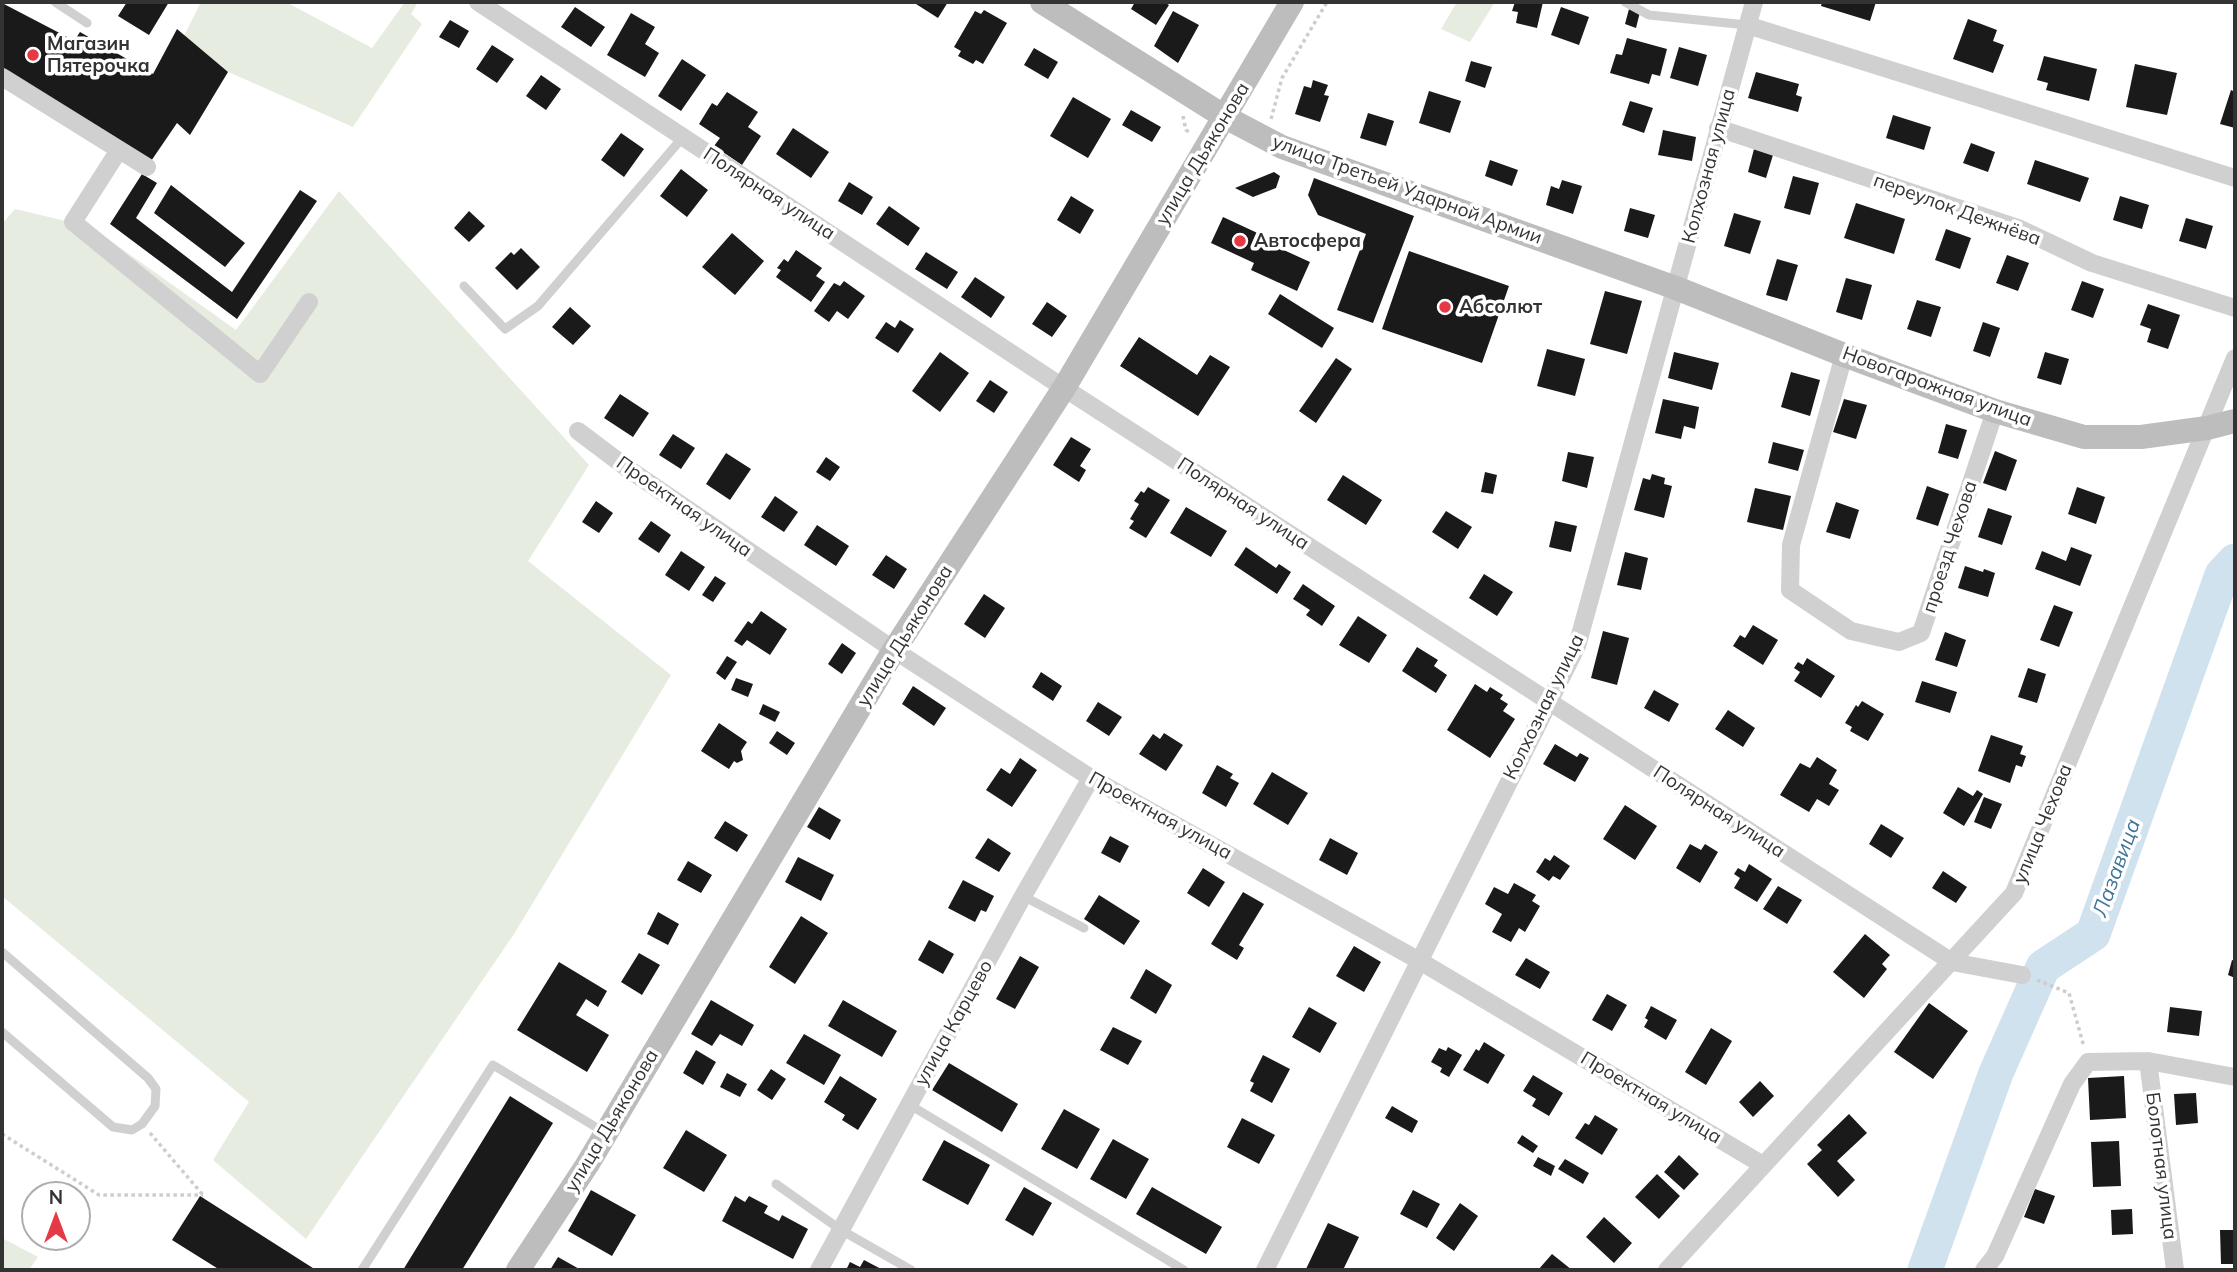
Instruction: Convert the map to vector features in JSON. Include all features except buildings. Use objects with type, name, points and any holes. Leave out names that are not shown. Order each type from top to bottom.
[{"type":"main road","name":"улица Третьей Ударной Армии","points":[[1042,2],[1225,117],[1282,147],[1676,288]]},
{"type":"main road","name":"улица Дьяконова","points":[[518,1270],[606,1133],[894,650],[1064,388],[1292,2]]},
{"type":"main road","name":"Новогаражная улица","points":[[1676,288],[1995,411],[2084,438],[2141,437],[2207,428],[2235,421]]},
{"type":"street","name":"Полярная улица","points":[[478,2],[1064,388],[1952,962],[2022,975]]},
{"type":"street","name":"Колхозная улица","points":[[1265,1270],[1577,646],[1754,2]]},
{"type":"street","points":[[1747,25],[2235,178]]},
{"type":"street","points":[[2,77],[147,167]]},
{"type":"street","name":"переулок Дежнёва","points":[[1718,128],[2018,228],[2092,263],[2235,308]]},
{"type":"street","points":[[119,150],[73,222],[260,373],[309,302]]},
{"type":"street","name":"проезд Чехова","points":[[1844,355],[1791,545],[1790,590],[1851,631],[1899,642],[1921,633],[1995,411]]},
{"type":"street","name":"улица Чехова","points":[[1667,1270],[2014,894],[2235,358]]},
{"type":"street","name":"Проектная улица","points":[[578,431],[627,468],[894,650],[1091,778],[1418,960],[1763,1165]]},
{"type":"street","name":"улица Карцево","points":[[819,1270],[1023,896],[1091,778]]},
{"type":"street","points":[[1984,1270],[1995,1256],[2073,1084],[2088,1062],[2148,1061],[2235,1077]]},
{"type":"street","name":"Болотная улица","points":[[2148,1061],[2175,1270]]},
{"type":"lane","points":[[55,2],[87,23]]},
{"type":"lane","points":[[1625,2],[1649,15],[1747,25]]},
{"type":"lane","points":[[464,286],[505,330],[538,306],[682,137]]},
{"type":"lane","points":[[1023,896],[1084,928]]},
{"type":"lane","points":[[2,952],[148,1078],[156,1088],[155,1106],[142,1124],[132,1130],[113,1127],[2,1032]]},
{"type":"lane","points":[[362,1270],[494,1065],[606,1133]]},
{"type":"lane","points":[[909,1105],[1184,1270]]},
{"type":"lane","points":[[776,1184],[841,1230],[911,1270]]},
{"type":"path","points":[[1266,139],[1282,78],[1327,2]]},
{"type":"path","points":[[2022,975],[2069,993],[2088,1062]]},
{"type":"path","points":[[2,1134],[99,1195],[203,1195],[142,1124]]},
{"type":"shaded area","points":[[201,2],[286,2],[372,48],[405,2],[418,2],[411,14],[422,24],[353,127],[217,67],[183,38]]},
{"type":"shaded area","points":[[1457,2],[1495,2],[1470,42],[1441,29]]},
{"type":"shaded area","points":[[339,191],[589,465],[528,561],[671,675],[514,934],[306,1239],[213,1160],[249,1102],[2,896],[2,224],[15,209],[91,227],[236,330]]},
{"type":"shaded area","points":[[2,1238],[21,1248],[21,1251],[38,1257],[29,1270],[2,1270]]},
{"type":"waterway","name":"Лазавица","points":[[1925,1270],[1996,1073],[2043,967],[2093,934],[2222,575],[2235,561]]},
{"type":"place","name":"Магазин Пятерочка","points":[[33,55]]},
{"type":"place","name":"Автосфера","points":[[1240,241]]},
{"type":"place","name":"Абсолют","points":[[1445,307]]}]
